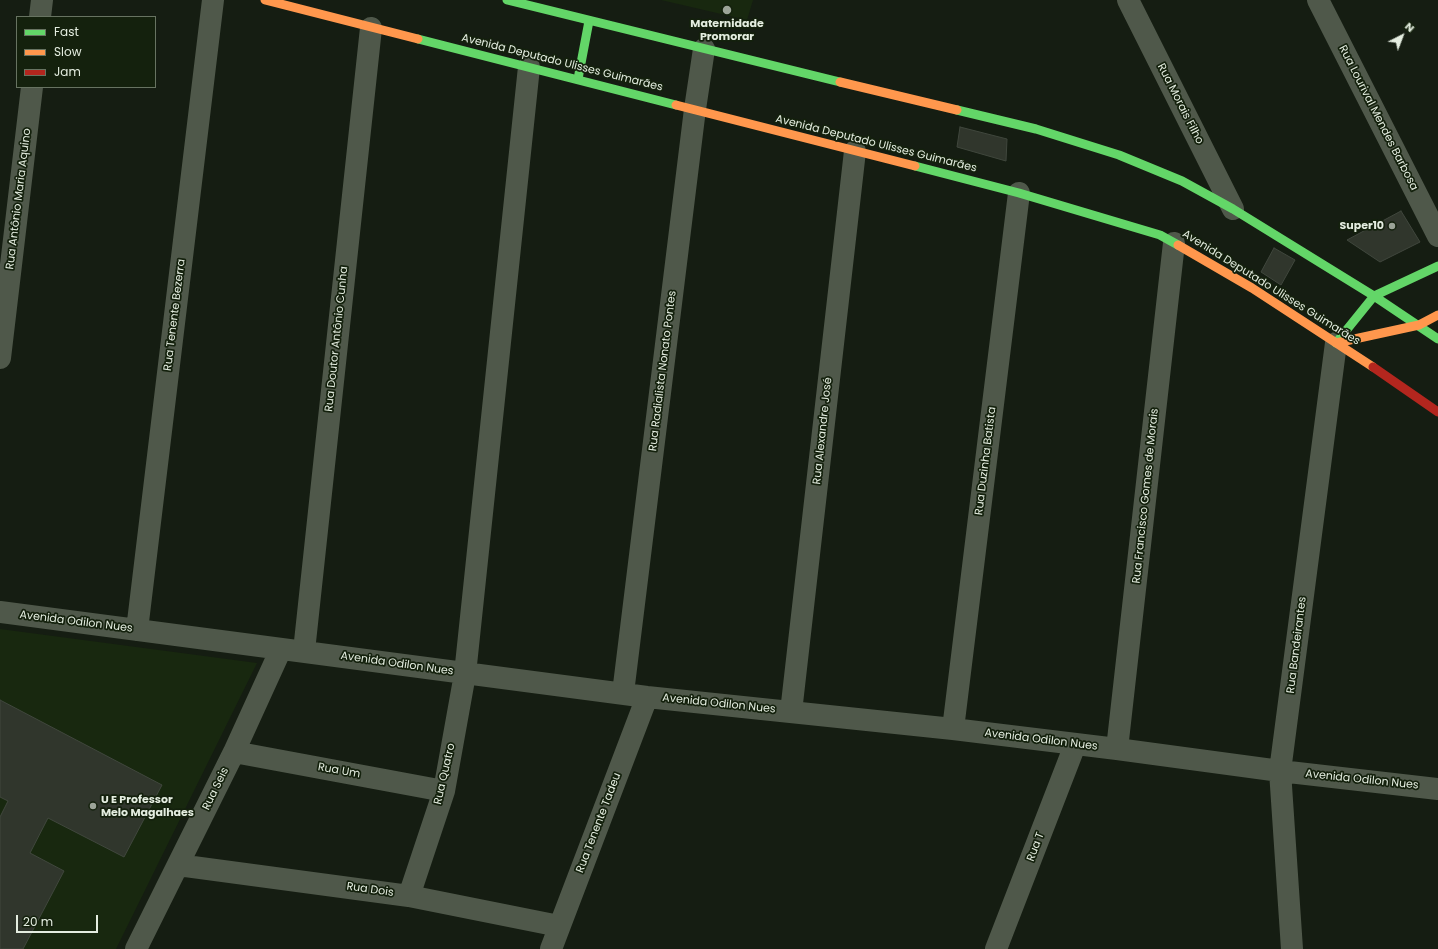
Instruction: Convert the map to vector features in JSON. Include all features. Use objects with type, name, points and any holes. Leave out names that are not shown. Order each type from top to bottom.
[{"type":"street","points":[[40,16],[42,0]]},
{"type":"street","name":"Rua Tenente Bezerra","points":[[137,630],[213,0]]},
{"type":"street","name":"Avenida Deputado Ulisses Guimarães","points":[[265,0],[1019,193],[1160,235],[1252,288],[1359,357],[1438,412]]},
{"type":"street","points":[[507,0],[1036,129],[1119,155],[1182,181],[1233,209],[1308,257],[1374,296],[1438,339]]},
{"type":"street","name":"Rua Morais Filho","points":[[1128,0],[1233,209]]},
{"type":"street","name":"Rua Lourival Mendes Barbosa","points":[[1318,0],[1438,236]]},
{"type":"street","points":[[578,79],[589,21]]},
{"type":"street","name":"Rua Doutor Antônio Cunha","points":[[304,651],[371,28]]},
{"type":"street","name":"Rua Radialista Nonato Pontes","points":[[622,693],[695,109],[704,49]]},
{"type":"street","points":[[465,674],[529,67]]},
{"type":"street","name":"Rua Antônio Maria Aquino","points":[[0,358],[32,88]]},
{"type":"street","name":"Rua Alexandre José","points":[[791,712],[855,151]]},
{"type":"street","name":"Rua Duzinha Batista","points":[[953,728],[1019,193]]},
{"type":"street","name":"Rua Francisco Gomes de Morais","points":[[1117,749],[1174,243]]},
{"type":"street","points":[[1336,343],[1374,296],[1438,266]]},
{"type":"street","points":[[1336,343],[1419,325],[1438,315]]},
{"type":"street","name":"Rua Bandeirantes","points":[[1292,949],[1280,771],[1336,343]]},
{"type":"street","name":"Avenida Odilon Nues","points":[[0,612],[647,697],[953,728],[1280,771],[1438,789]]},
{"type":"street","name":"Rua Seis","points":[[136,949],[234,752],[281,649]]},
{"type":"street","name":"Rua Quatro","points":[[409,896],[444,791],[465,674]]},
{"type":"street","name":"Rua Tenente Tadeu","points":[[551,949],[647,697]]},
{"type":"street","name":"Rua T","points":[[996,949],[1075,745]]},
{"type":"street","name":"Rua Um","points":[[234,752],[444,791]]},
{"type":"street","name":"Rua Dois","points":[[178,865],[409,896],[559,926]]},
{"type":"shaded area","name":"Maternidade Promorar","points":[[661,0],[753,0],[747,20]]},
{"type":"shaded area","name":"U E Professor Melo Magalhaes","points":[[0,629],[257,663],[116,949],[0,949]]},
{"type":"building","points":[[960,127],[1007,139],[1006,161],[957,147]]},
{"type":"building","name":"Super10","points":[[1401,211],[1420,242],[1380,262],[1347,240]]},
{"type":"building","points":[[1274,248],[1295,260],[1281,285],[1261,272]]},
{"type":"building","points":[[0,700],[162,785],[124,857],[48,818],[30,853],[64,871],[23,949],[0,949],[0,817],[8,801],[0,797]]},
{"type":"traffic: fast","points":[[507,0],[840,82]]},
{"type":"traffic: fast","points":[[578,79],[589,21]]},
{"type":"traffic: fast","points":[[418,39],[676,105]]},
{"type":"traffic: fast","points":[[957,110],[1036,129],[1119,155],[1182,181],[1233,209],[1374,296],[1438,339]]},
{"type":"traffic: fast","points":[[915,166],[1019,193],[1160,235],[1178,245]]},
{"type":"traffic: fast","points":[[1336,343],[1374,296],[1438,266]]},
{"type":"traffic: slow","points":[[265,0],[418,39]]},
{"type":"traffic: slow","points":[[840,82],[957,110]]},
{"type":"traffic: slow","points":[[676,105],[915,166]]},
{"type":"traffic: slow","points":[[1178,245],[1252,288],[1373,367]]},
{"type":"traffic: slow","points":[[1336,343],[1419,325],[1438,315]]},
{"type":"traffic: jam","points":[[1373,367],[1438,412]]},
{"type":"place","name":"Maternidade Promorar","points":[[727,10]]},
{"type":"place","name":"Super10","points":[[1392,226]]},
{"type":"place","name":"U E Professor Melo Magalhaes","points":[[93,806]]}]
